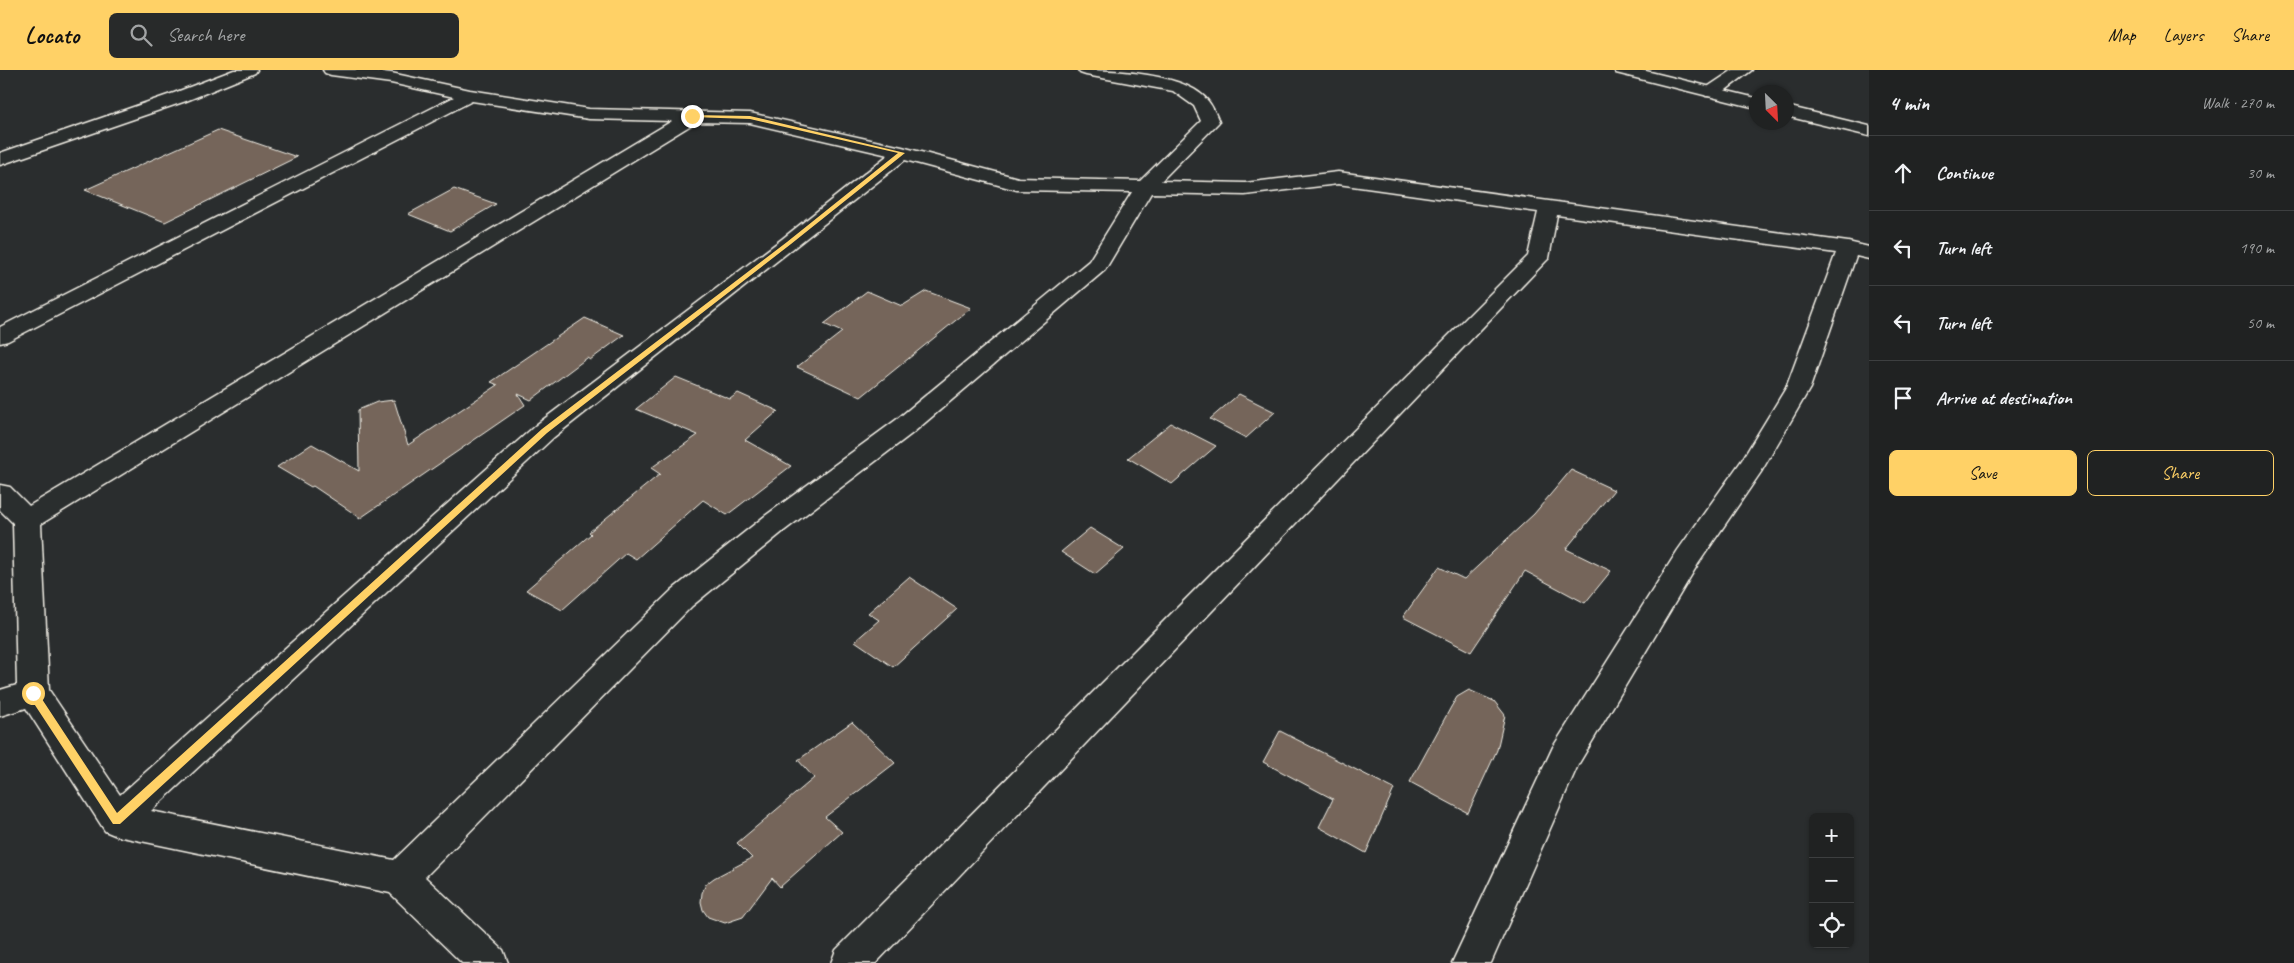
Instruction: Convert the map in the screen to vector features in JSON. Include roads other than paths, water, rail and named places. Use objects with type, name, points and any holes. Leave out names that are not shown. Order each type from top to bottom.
[{"type":"street","points":[[0,159],[180,97],[249,70]]},
{"type":"street","points":[[331,70],[391,78],[470,95],[589,114],[750,118],[902,153],[1017,184],[1245,189],[1338,178],[1858,250],[1798,388],[1752,466],[1688,557],[1565,757],[1471,963]]},
{"type":"street","points":[[391,78],[409,70]]},
{"type":"street","points":[[400,878],[682,598],[775,523],[905,426],[1097,265],[1145,186],[1210,122],[1200,103],[1178,88],[1086,70]]},
{"type":"street","points":[[1622,70],[1749,101]]},
{"type":"street","points":[[1712,92],[1744,70]]},
{"type":"street","points":[[0,336],[470,95]]},
{"type":"street","points":[[1794,113],[1869,131]]},
{"type":"street","points":[[27,520],[692,116]]},
{"type":"street","points":[[116,820],[545,431],[789,243],[902,153]]},
{"type":"street","points":[[850,963],[1538,258],[1549,208]]},
{"type":"street","points":[[0,494],[27,520],[33,693],[116,820],[400,878],[488,963]]},
{"type":"street","points":[[0,703],[33,693]]}]
